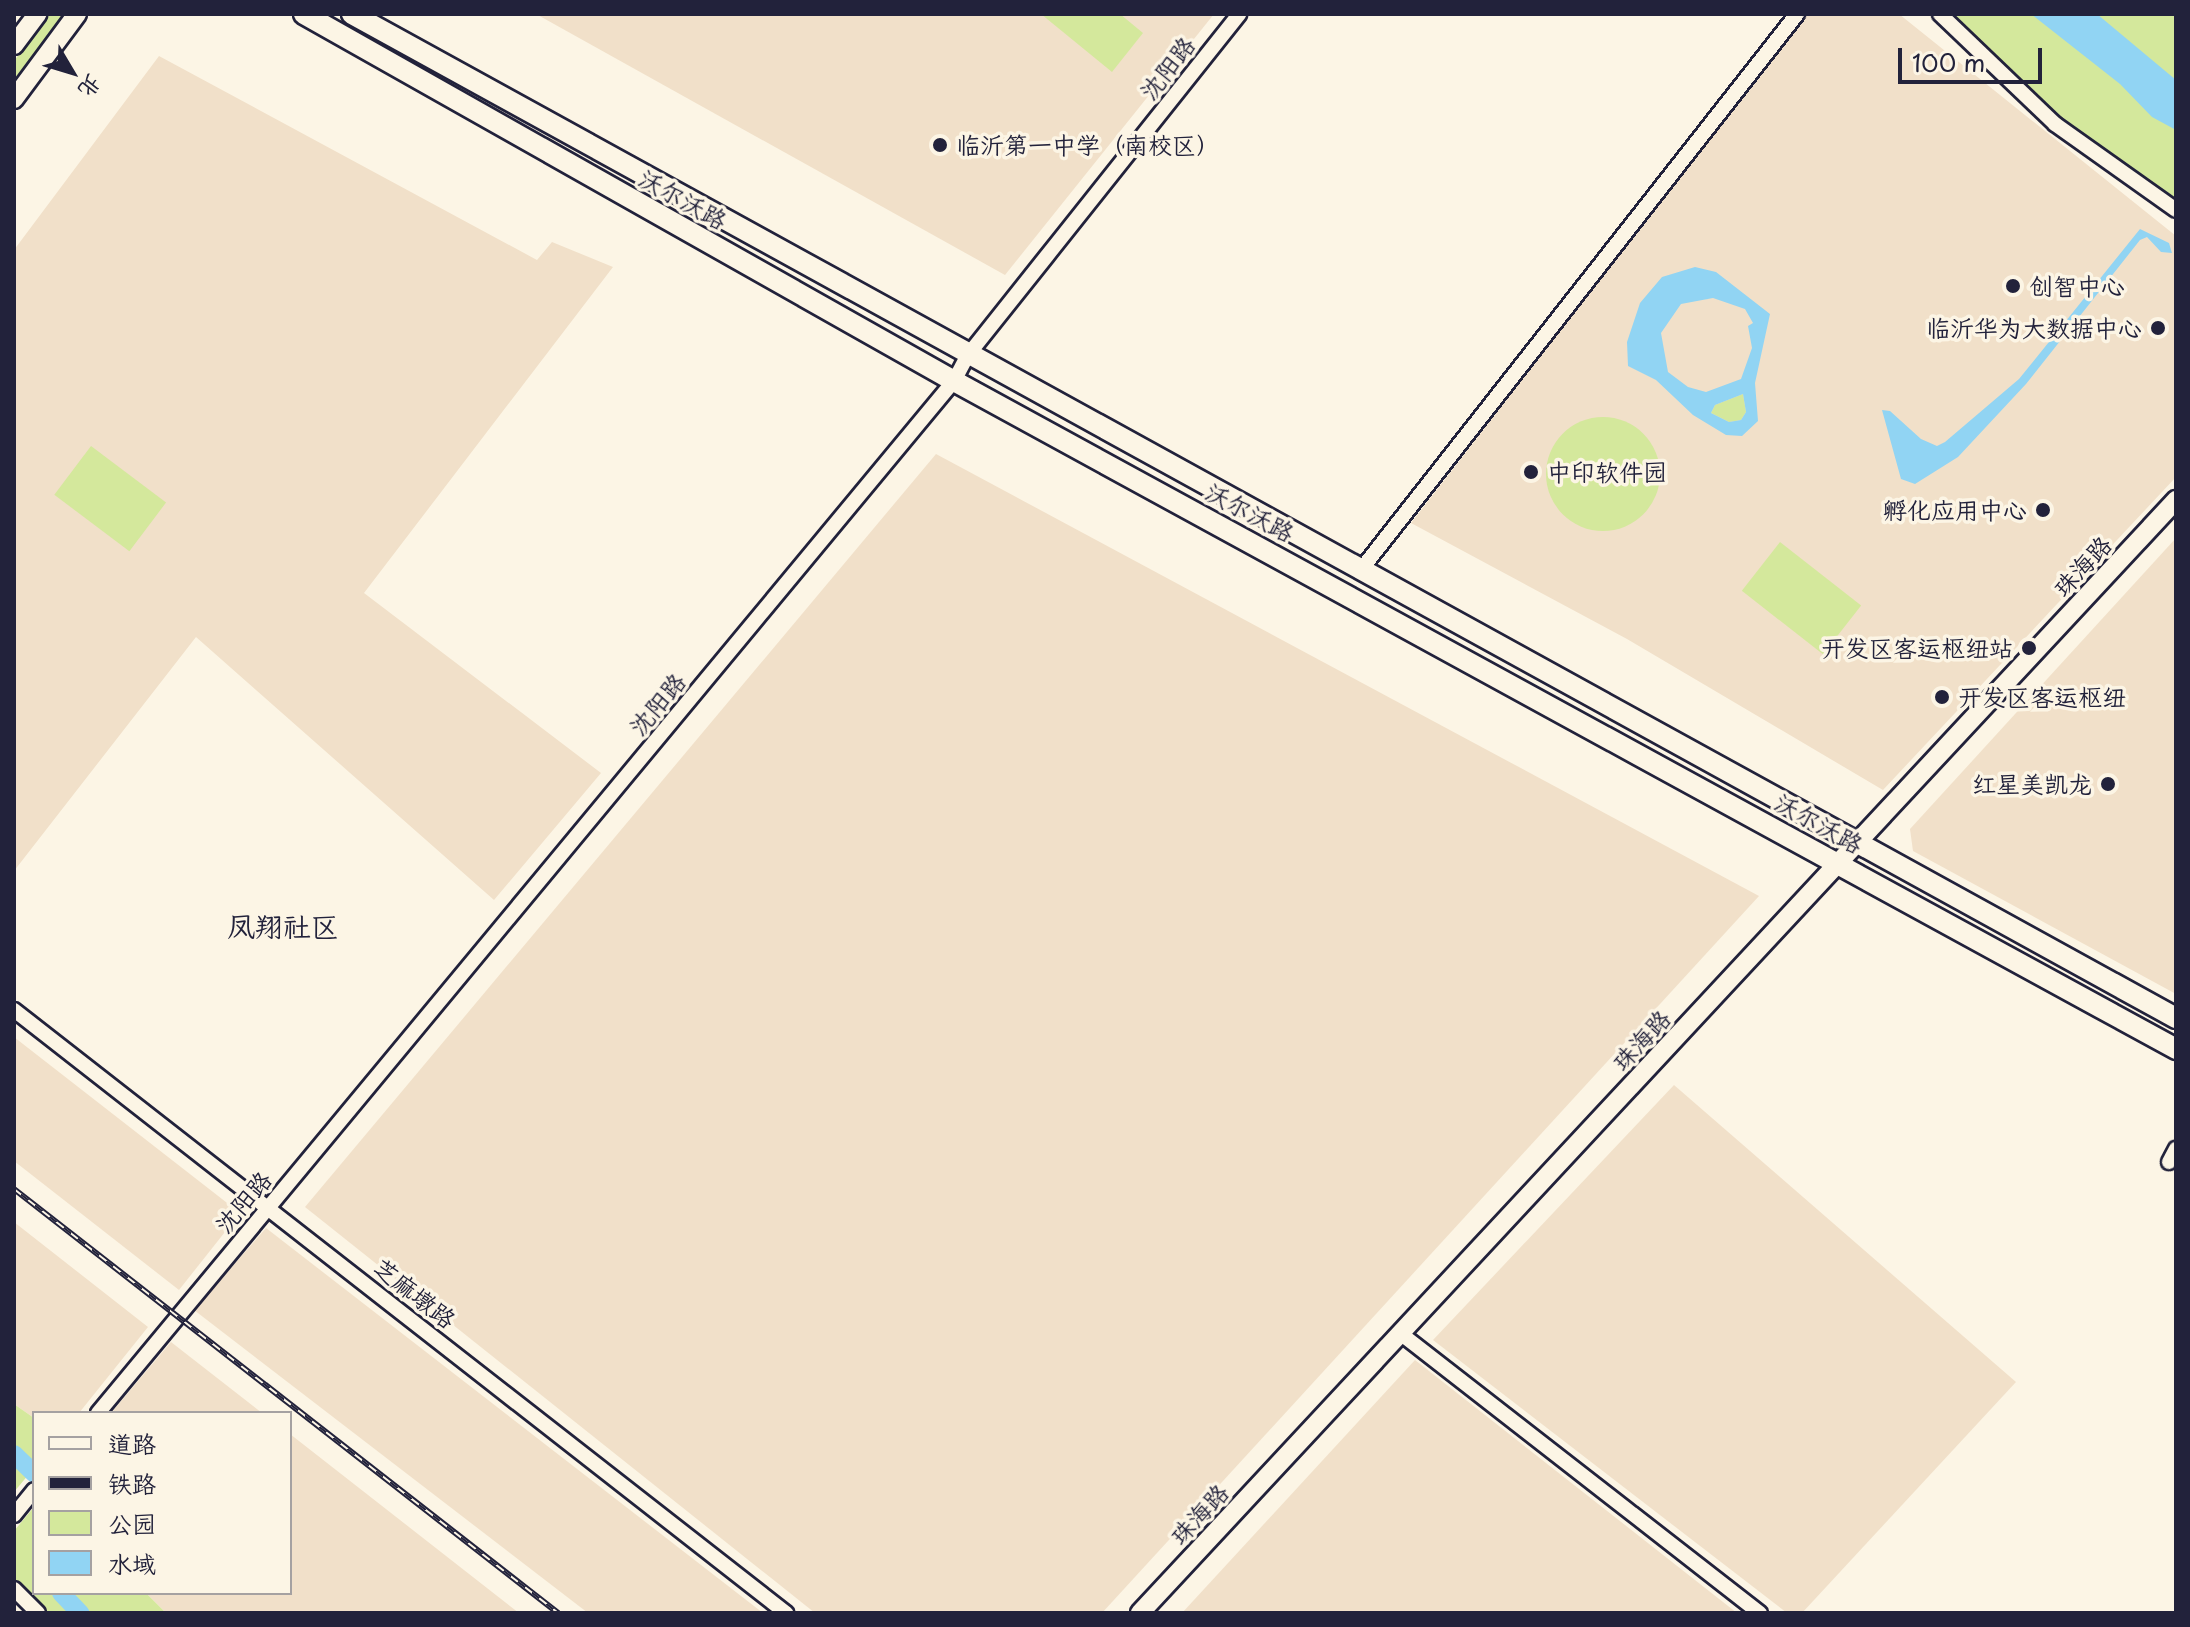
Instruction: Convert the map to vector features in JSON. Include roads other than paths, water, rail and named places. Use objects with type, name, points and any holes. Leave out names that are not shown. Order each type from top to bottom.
[{"type":"highway","name":"沃尔沃路","points":[[304,14],[954,381],[2176,1049]]},
{"type":"highway","name":"沃尔沃路","points":[[352,14],[2176,1018]]},
{"type":"main road","points":[[14,45],[37,14]]},
{"type":"main road","points":[[14,99],[77,14]]},
{"type":"main road","name":"珠海路","points":[[1140,1613],[2176,500]]},
{"type":"street","name":"沈阳路","points":[[100,1411],[954,381],[968,355],[1239,14]]},
{"type":"street","points":[[1360,571],[1797,14]]},
{"type":"street","points":[[1940,14],[2055,124],[2176,210]]},
{"type":"street","name":"芝麻墩路","points":[[14,1010],[269,1205],[786,1613]]},
{"type":"street","points":[[1400,1333],[1760,1613]]},
{"type":"street","points":[[14,1515],[32,1492]]},
{"type":"street","points":[[14,1589],[38,1613]]},
{"type":"water","points":[[2031,14],[2097,14],[2176,80],[2176,130],[2152,117],[2120,84]]},
{"type":"water","points":[[2140,229],[2169,243],[2172,253],[2161,252],[2147,237],[2140,240],[2026,384],[1958,457],[1915,484],[1901,479],[1882,410],[1890,411],[1921,439],[1937,446],[1945,442],[2019,379]]},
{"type":"water","points":[[1695,267],[1716,272],[1770,314],[1755,383],[1758,421],[1742,436],[1726,435],[1693,415],[1656,380],[1628,366],[1627,342],[1640,303],[1662,277]],"holes":[[[1713,298],[1745,309],[1753,323],[1748,326],[1752,348],[1741,379],[1706,392],[1688,387],[1668,372],[1661,333],[1681,304]],[[1743,394],[1746,412],[1741,420],[1729,422],[1711,413],[1715,405]]]},
{"type":"waterway","points":[[14,1454],[32,1471]]},
{"type":"waterway","points":[[63,1595],[80,1613]]},
{"type":"railway","points":[[14,1189],[558,1613]]},
{"type":"place","name":"临沂第一中学（南校区）","points":[[940,145]]},
{"type":"place","name":"创智中心","points":[[2013,286]]},
{"type":"place","name":"临沂华为大数据中心","points":[[2158,328]]},
{"type":"place","name":"中印软件园","points":[[1531,472]]},
{"type":"place","name":"孵化应用中心","points":[[2043,510]]},
{"type":"place","name":"开发区客运枢纽站","points":[[2029,648]]},
{"type":"place","name":"开发区客运枢纽","points":[[1942,697]]},
{"type":"place","name":"红星美凯龙","points":[[2108,784]]},
{"type":"district","name":"凤翔社区","points":[[283,926]]}]
